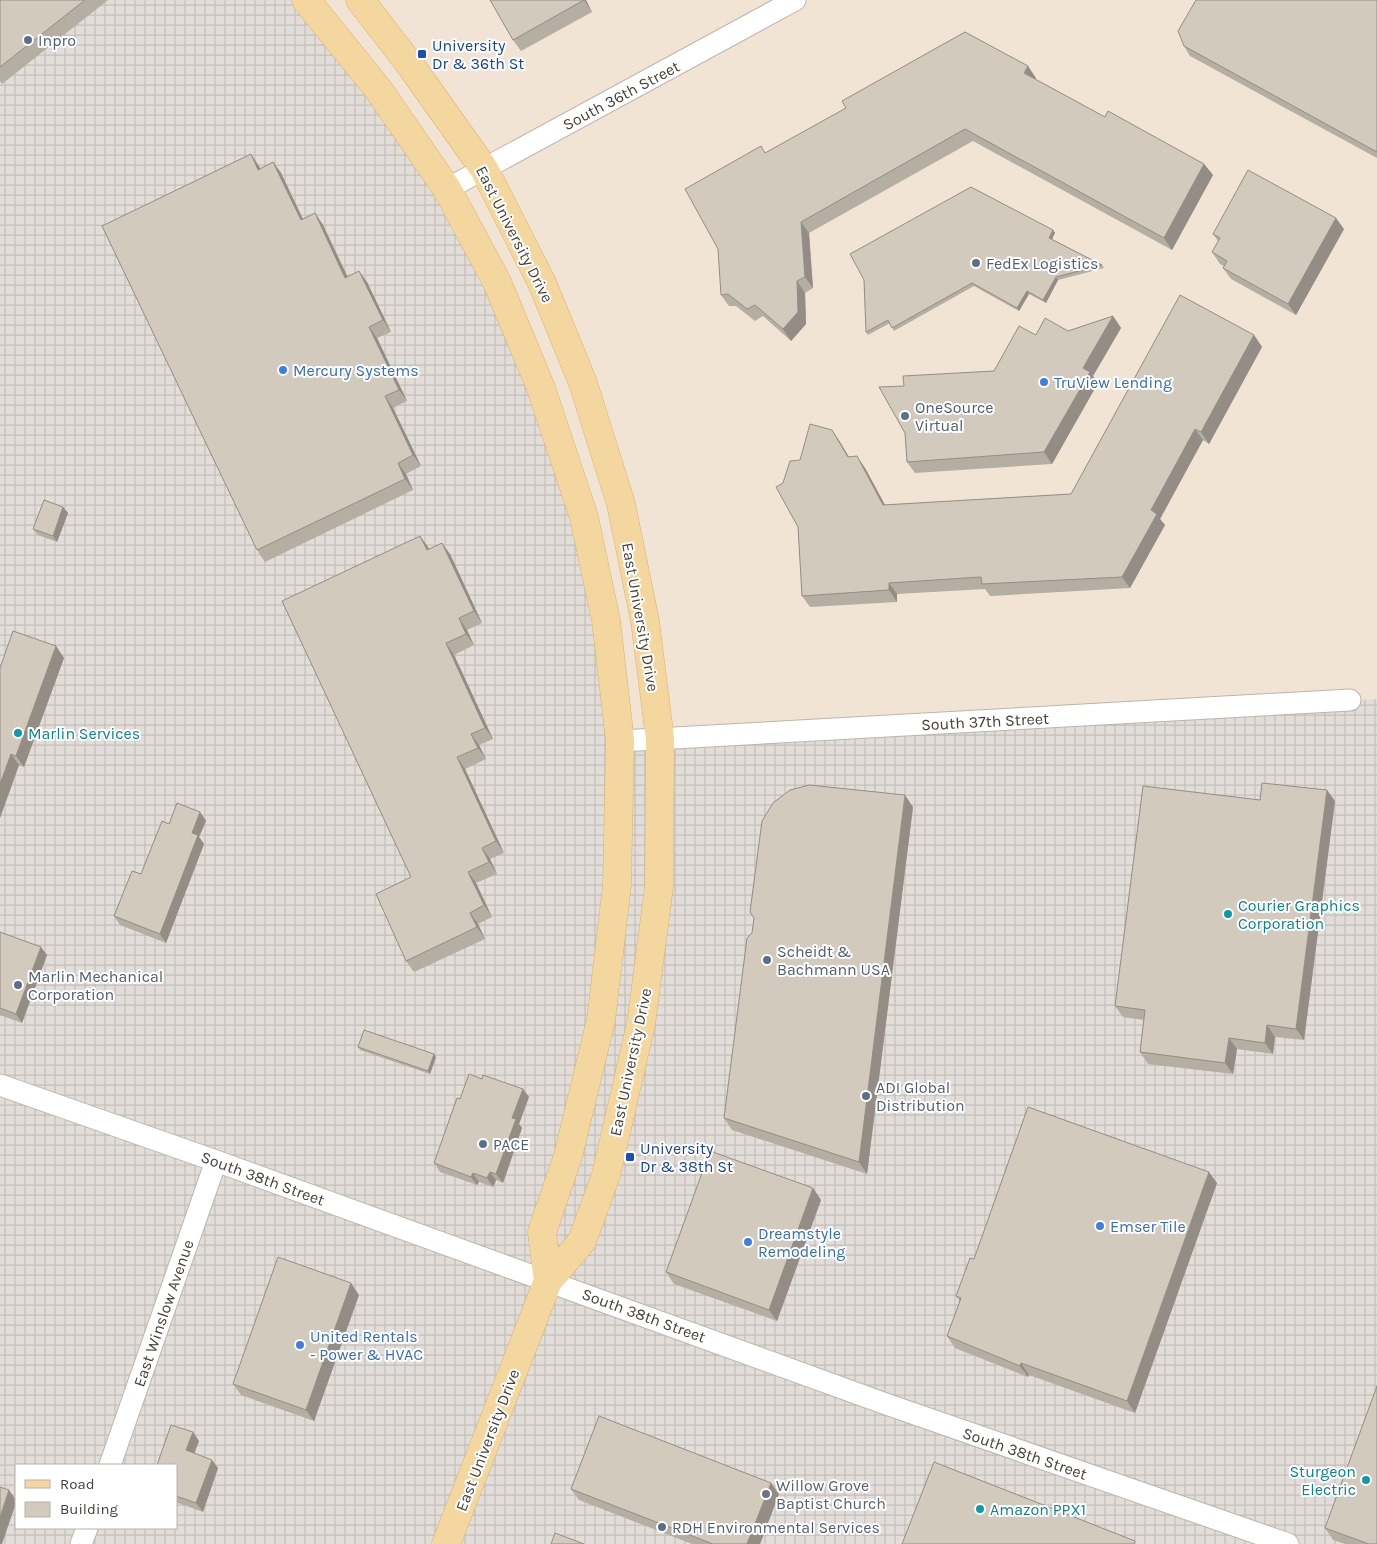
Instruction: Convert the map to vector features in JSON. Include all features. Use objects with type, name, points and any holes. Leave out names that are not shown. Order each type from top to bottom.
[{"type":"main road","name":"East University Drive","points":[[306,0],[378,89],[447,189],[497,282],[541,388],[584,517],[606,620],[620,741],[617,885],[601,1020],[568,1156],[542,1232],[548,1280]]},
{"type":"main road","name":"East University Drive","points":[[360,0],[411,66],[484,169],[542,283],[583,383],[621,504],[645,621],[660,739],[659,887],[641,1024],[608,1165],[582,1241],[548,1280],[446,1544]]},
{"type":"street","name":"South 36th Street","points":[[447,189],[795,0]]},
{"type":"street","name":"South 37th Street","points":[[620,741],[1350,700]]},
{"type":"street","name":"South 38th Street","points":[[0,1085],[216,1160],[886,1404],[1289,1544]]},
{"type":"street","name":"East Winslow Avenue","points":[[110,1464],[216,1160]]},
{"type":"street","points":[[81,1544],[87,1529]]},
{"type":"shaded area","points":[[0,0],[306,0],[447,189],[584,517],[620,741],[1377,699],[1377,1544],[0,1544]]},
{"type":"shaded area","points":[[306,0],[1377,0],[1377,699],[620,741]]},
{"type":"building","name":"Inpro","points":[[0,0],[85,0],[0,67]]},
{"type":"building","points":[[490,0],[584,0],[513,40]]},
{"type":"building","points":[[1196,0],[1377,0],[1377,152],[1184,46],[1178,31]]},
{"type":"building","points":[[965,32],[1028,66],[1024,73],[1105,117],[1108,111],[1204,164],[1164,238],[965,129],[801,222],[805,277],[797,281],[798,312],[783,329],[755,305],[747,309],[728,294],[721,295],[718,249],[685,189],[761,146],[765,153],[846,108],[842,101]]},
{"type":"building","name":"Mercury Systems","points":[[251,154],[258,170],[273,162],[301,220],[315,213],[345,278],[359,271],[383,320],[369,327],[399,390],[385,396],[413,455],[398,463],[405,479],[257,550],[102,226]]},
{"type":"building","points":[[1248,170],[1336,218],[1288,304],[1223,268],[1227,261],[1212,252],[1220,238],[1213,234]]},
{"type":"building","name":"FedEx Logistics","points":[[971,187],[1053,230],[1049,238],[1102,265],[1056,277],[1043,300],[1027,291],[1017,308],[972,283],[892,328],[888,320],[866,332],[864,280],[850,254]]},
{"type":"building","points":[[1180,295],[1254,335],[1201,432],[1195,429],[1151,510],[1157,514],[1122,577],[982,584],[981,577],[889,583],[889,590],[802,596],[798,527],[776,487],[783,483],[790,461],[800,460],[810,424],[832,430],[848,457],[857,456],[883,505],[1071,494]]},
{"type":"building","points":[[1113,316],[1083,368],[1090,372],[1044,452],[907,462],[905,433],[879,387],[904,386],[903,376],[994,371],[1019,326],[1036,335],[1045,318],[1068,331]]},
{"type":"building","points":[[44,500],[63,507],[53,536],[33,529]]},
{"type":"building","points":[[420,536],[427,550],[442,543],[474,611],[459,618],[466,634],[446,643],[485,728],[471,734],[478,748],[457,757],[496,841],[482,848],[489,862],[468,872],[484,905],[470,913],[477,927],[406,961],[376,894],[411,877],[282,601]]},
{"type":"building","name":"Marlin Services","points":[[13,631],[56,646],[16,756],[11,754],[0,784],[0,668]]},
{"type":"building","name":"Courier Graphics Corporation","points":[[1262,783],[1327,790],[1296,1029],[1267,1025],[1265,1043],[1229,1038],[1225,1063],[1140,1052],[1145,1010],[1115,1006],[1143,786],[1260,800]]},
{"type":"building","points":[[809,785],[905,795],[859,1162],[724,1118],[747,938],[752,933],[754,918],[750,912],[762,821],[773,803],[790,790]]},
{"type":"building","points":[[177,803],[200,812],[192,833],[198,835],[160,934],[114,916],[132,871],[141,874],[162,821],[169,824]]},
{"type":"building","name":"Marlin Mechanical Corporation","points":[[0,932],[41,947],[16,1014],[0,1008]]},
{"type":"building","points":[[364,1030],[434,1054],[428,1071],[358,1047]]},
{"type":"building","name":"PACE","points":[[469,1074],[482,1079],[483,1075],[523,1089],[512,1118],[516,1119],[496,1174],[490,1172],[487,1178],[473,1173],[471,1177],[434,1163],[457,1098],[460,1099]]},
{"type":"building","name":"Emser Tile","points":[[1028,1107],[1209,1172],[1127,1401],[1021,1363],[1020,1366],[947,1336],[961,1298],[956,1296],[970,1258],[974,1259]]},
{"type":"building","name":"Dreamstyle Remodeling","points":[[710,1151],[813,1188],[769,1310],[666,1272]]},
{"type":"building","name":"United Rentals - Power & HVAC","points":[[278,1257],[351,1283],[306,1410],[233,1384]]},
{"type":"building","name":"Sturgeon Electric","points":[[1377,1386],[1377,1544],[1369,1544],[1325,1528]]},
{"type":"building","points":[[599,1416],[771,1483],[747,1544],[713,1544],[571,1489]]},
{"type":"building","points":[[171,1425],[193,1432],[186,1450],[212,1460],[196,1503],[178,1497],[178,1464],[157,1464]]},
{"type":"building","name":"Amazon PPX1","points":[[934,1462],[1135,1541],[1134,1544],[902,1544]]},
{"type":"building","points":[[0,1487],[9,1490],[0,1517]]},
{"type":"building","points":[[555,1533],[584,1544],[551,1544]]},
{"type":"place","name":"Inpro","points":[[28,40]]},
{"type":"place","name":"University Dr & 36th St","points":[[422,54]]},
{"type":"place","name":"FedEx Logistics","points":[[976,263]]},
{"type":"place","name":"Mercury Systems","points":[[283,370]]},
{"type":"place","name":"TruView Lending","points":[[1044,382]]},
{"type":"place","name":"OneSource Virtual","points":[[905,416]]},
{"type":"place","name":"Marlin Services","points":[[18,733]]},
{"type":"place","name":"Courier Graphics Corporation","points":[[1228,914]]},
{"type":"place","name":"Scheidt & Bachmann USA","points":[[767,960]]},
{"type":"place","name":"Marlin Mechanical Corporation","points":[[18,985]]},
{"type":"place","name":"ADI Global Distribution","points":[[866,1096]]},
{"type":"place","name":"PACE","points":[[483,1144]]},
{"type":"place","name":"University Dr & 38th St","points":[[630,1157]]},
{"type":"place","name":"Emser Tile","points":[[1100,1226]]},
{"type":"place","name":"Dreamstyle Remodeling","points":[[748,1242]]},
{"type":"place","name":"United Rentals - Power & HVAC","points":[[300,1345]]},
{"type":"place","name":"Sturgeon Electric","points":[[1366,1480]]},
{"type":"place","name":"Willow Grove Baptist Church","points":[[766,1494]]},
{"type":"place","name":"Amazon PPX1","points":[[980,1509]]},
{"type":"place","name":"RDH Environmental Services","points":[[662,1527]]}]
